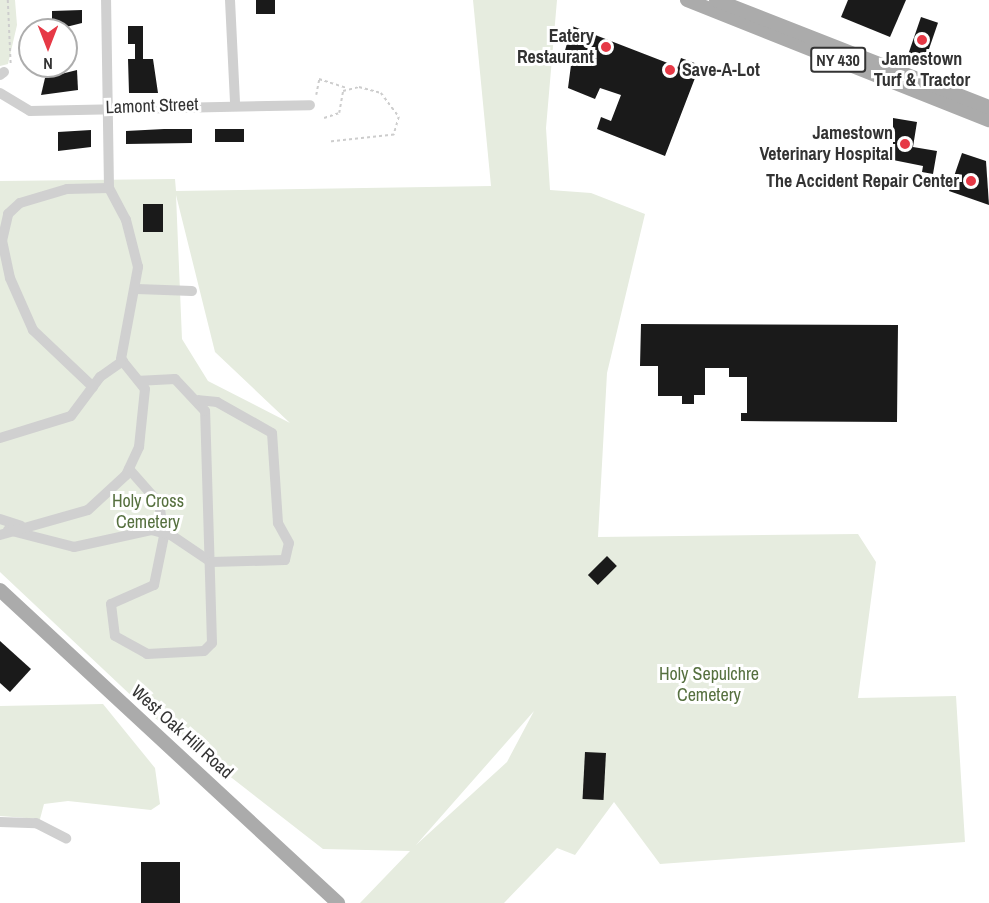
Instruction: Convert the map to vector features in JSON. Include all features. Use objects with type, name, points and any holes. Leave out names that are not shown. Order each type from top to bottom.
[{"type":"main road","name":"NY 430","points":[[687,0],[989,120]]},
{"type":"main road","name":"NY 430","points":[[716,0],[989,106]]},
{"type":"main road","name":"West Oak Hill Road","points":[[0,590],[338,903]]},
{"type":"street","points":[[0,438],[71,416],[93,387],[123,361],[137,289],[133,241],[109,184],[106,0]]},
{"type":"street","points":[[230,0],[235,102]]},
{"type":"street","name":"Lamont Street","points":[[0,93],[30,111],[313,101]]},
{"type":"street","points":[[93,387],[33,330],[10,278],[2,241],[8,214],[20,202],[67,189],[109,184]]},
{"type":"street","points":[[137,289],[192,291]]},
{"type":"street","points":[[4,533],[21,526],[67,519],[88,510],[107,497],[129,470],[146,406],[141,381],[123,361]]},
{"type":"street","points":[[129,470],[159,503],[164,532],[154,585],[111,604],[111,622],[122,645],[147,654],[204,651],[212,643],[205,411],[199,400],[168,377],[141,381]]},
{"type":"street","points":[[4,533],[74,547],[146,531],[164,532],[211,562],[280,562],[289,547],[278,523],[272,432],[217,402],[199,400]]},
{"type":"street","points":[[0,519],[21,526]]},
{"type":"street","points":[[0,822],[36,823],[66,838]]},
{"type":"path","points":[[2,73],[14,58],[8,0]]},
{"type":"path","points":[[313,101],[319,79],[346,89],[381,93],[396,110],[399,129],[389,136],[329,142]]},
{"type":"path","points":[[324,118],[339,113],[346,89]]},
{"type":"green space","points":[[0,0],[15,0],[17,25],[8,64],[0,66]]},
{"type":"green space","points":[[473,0],[557,0],[546,128],[550,190],[591,193],[645,214],[607,373],[598,537],[858,534],[876,562],[858,698],[956,696],[965,842],[660,864],[614,802],[575,855],[557,848],[504,903],[360,903],[410,851],[323,849],[155,718],[0,572],[0,181],[175,179],[176,191],[491,186]],"holes":[[[176,195],[215,352],[290,423],[208,381],[182,339]],[[534,711],[507,762],[416,845]]]},
{"type":"green space","points":[[103,704],[155,768],[160,804],[151,810],[68,801],[44,804],[40,819],[0,816],[0,706]]},
{"type":"building","points":[[256,0],[275,0],[275,14],[256,14]]},
{"type":"building","points":[[848,0],[906,0],[890,37],[841,17]]},
{"type":"building","points":[[82,10],[82,23],[78,24],[78,18],[52,18],[52,11]]},
{"type":"building","name":"Jamestown Turf & Tractor","points":[[921,17],[938,23],[924,64],[907,58]]},
{"type":"building","points":[[128,26],[143,26],[143,59],[153,59],[158,93],[129,93],[128,59],[135,59],[135,44],[128,44]]},
{"type":"building","points":[[572,26],[678,67],[681,58],[700,65],[665,156],[597,129],[601,117],[611,121],[621,95],[600,88],[595,99],[568,88],[571,65],[562,61]]},
{"type":"building","points":[[45,78],[77,78],[78,90],[41,95]]},
{"type":"building","name":"Jamestown Veterinary Hospital","points":[[893,118],[917,122],[913,147],[937,151],[933,174],[922,172],[923,166],[893,160]]},
{"type":"building","points":[[192,129],[192,143],[126,144],[126,131]]},
{"type":"building","points":[[215,129],[244,129],[244,142],[215,142]]},
{"type":"building","points":[[91,130],[91,147],[58,151],[58,132]]},
{"type":"building","name":"The Accident Repair Center","points":[[962,153],[986,161],[989,205],[949,191]]},
{"type":"building","points":[[143,204],[163,204],[163,232],[143,232]]},
{"type":"building","points":[[641,324],[898,325],[897,422],[741,421],[741,413],[747,413],[747,377],[729,377],[729,368],[705,368],[705,395],[694,395],[694,404],[682,404],[682,396],[658,396],[658,366],[640,366]]},
{"type":"building","points":[[607,556],[617,566],[598,585],[588,575]]},
{"type":"building","points":[[0,641],[31,669],[10,692],[0,683]]},
{"type":"building","points":[[585,752],[606,753],[604,800],[583,799]]},
{"type":"building","points":[[141,862],[180,862],[180,903],[141,903]]},
{"type":"place","name":"Jamestown Turf & Tractor","points":[[922,40]]},
{"type":"place","name":"Eatery Restaurant","points":[[606,47]]},
{"type":"place","name":"Save-A-Lot","points":[[670,70]]},
{"type":"place","name":"Jamestown Veterinary Hospital","points":[[905,144]]},
{"type":"place","name":"The Accident Repair Center","points":[[971,181]]},
{"type":"park label","name":"Holy Cross Cemetery","points":[[148,512]]},
{"type":"park label","name":"Holy Sepulchre Cemetery","points":[[709,685]]}]
